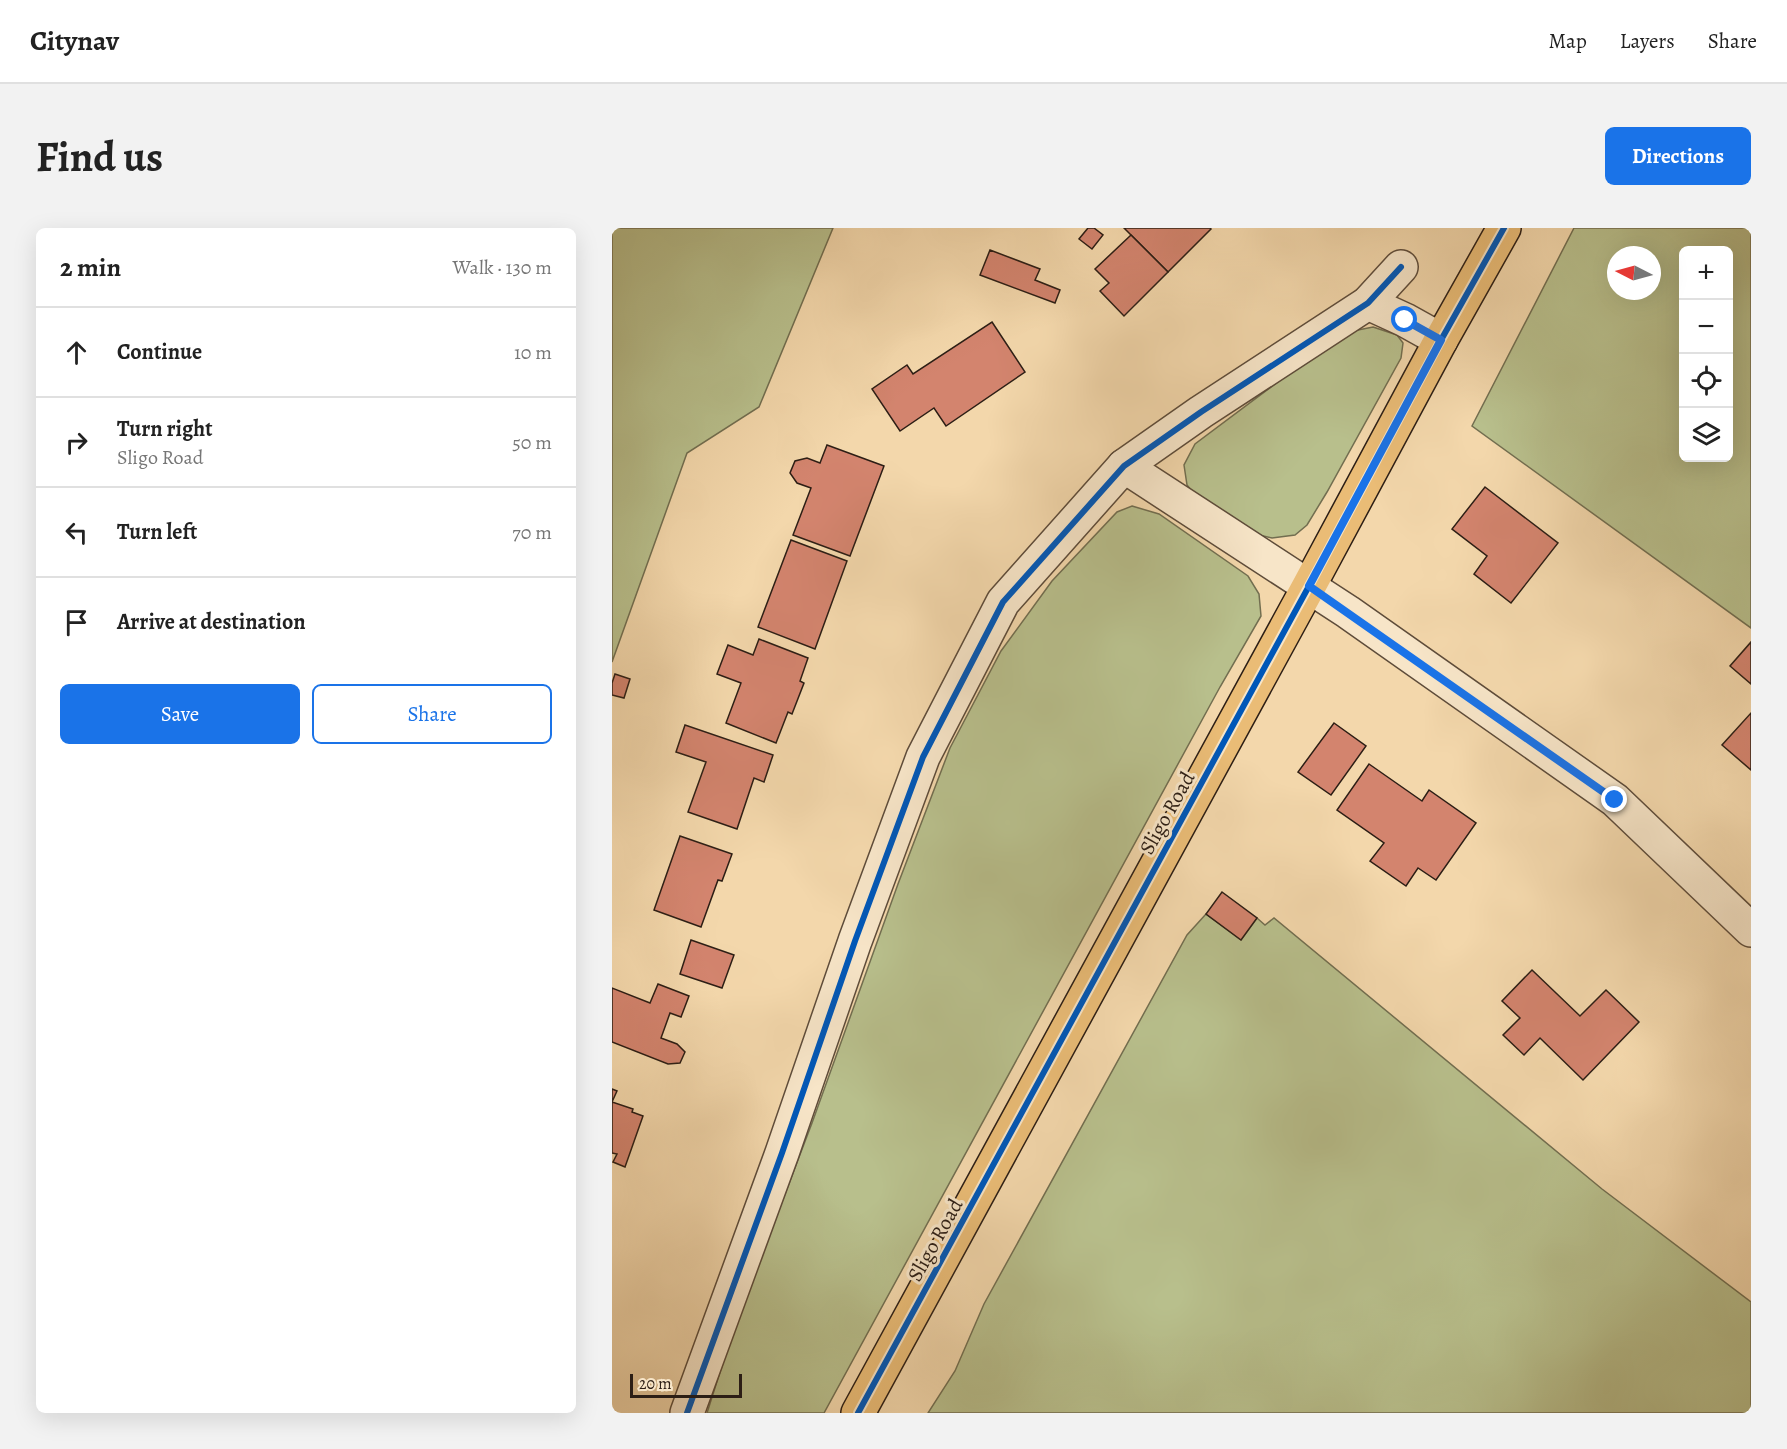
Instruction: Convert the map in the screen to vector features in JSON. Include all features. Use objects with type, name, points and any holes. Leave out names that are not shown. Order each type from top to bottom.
[{"type":"main road","name":"Sligo Road","points":[[858,1413],[1504,228]]},
{"type":"street","points":[[687,1413],[923,757],[1003,602],[1124,466],[1201,412],[1368,303],[1401,267]]},
{"type":"street","points":[[1368,303],[1441,340]]},
{"type":"street","points":[[1124,466],[1309,586],[1615,800],[1751,930]]},
{"type":"green space","points":[[612,228],[833,228],[759,407],[687,453],[612,662]]},
{"type":"green space","points":[[1574,228],[1751,228],[1751,628],[1472,426]]},
{"type":"green space","points":[[1373,327],[1397,335],[1403,343],[1401,358],[1307,525],[1295,535],[1272,538],[1242,531],[1203,505],[1187,485],[1184,465],[1195,444],[1343,333]]},
{"type":"green space","points":[[1132,506],[1159,514],[1248,576],[1259,594],[1261,616],[1220,687],[824,1413],[707,1413],[734,1328],[950,748],[1001,651],[1052,581],[1117,512]]},
{"type":"green space","points":[[1206,914],[1241,940],[1257,918],[1265,925],[1274,918],[1602,1189],[1751,1302],[1751,1413],[928,1413],[955,1371],[984,1304],[1187,935]]},
{"type":"building","points":[[1088,228],[1094,228],[1103,235],[1092,249],[1079,239]]},
{"type":"building","points":[[1124,228],[1210,228],[1211,229],[1168,272]]},
{"type":"building","points":[[1131,235],[1168,272],[1124,316],[1100,291],[1109,283],[1095,269]]},
{"type":"building","points":[[990,250],[1040,269],[1035,280],[1060,290],[1055,303],[980,275]]},
{"type":"building","points":[[992,322],[1025,372],[946,426],[934,408],[900,431],[872,389],[907,365],[913,374]]},
{"type":"building","points":[[827,445],[884,466],[850,556],[793,535],[811,488],[797,483],[790,473],[795,461],[807,458],[820,463]]},
{"type":"building","points":[[1485,487],[1558,543],[1511,603],[1474,574],[1487,556],[1452,529]]},
{"type":"building","points":[[791,540],[847,561],[815,649],[758,627]]},
{"type":"building","points":[[759,639],[808,658],[800,681],[804,683],[792,714],[788,712],[776,743],[726,723],[741,683],[717,674],[728,645],[753,655]]},
{"type":"building","points":[[1751,642],[1751,684],[1730,666]]},
{"type":"building","points":[[615,674],[630,679],[624,698],[612,695]]},
{"type":"building","points":[[1751,713],[1751,770],[1722,745]]},
{"type":"building","points":[[1334,723],[1366,746],[1331,795],[1298,772]]},
{"type":"building","points":[[685,725],[773,755],[764,782],[754,778],[737,829],[688,812],[706,762],[676,752]]},
{"type":"building","points":[[1369,764],[1422,801],[1429,790],[1476,823],[1436,880],[1418,868],[1406,886],[1370,861],[1384,843],[1337,810]]},
{"type":"building","points":[[680,836],[732,854],[722,881],[718,880],[701,927],[654,910]]},
{"type":"building","points":[[1222,892],[1257,918],[1241,940],[1206,914]]},
{"type":"building","points":[[691,940],[734,955],[722,988],[680,974]]},
{"type":"building","points":[[1532,970],[1580,1016],[1606,990],[1639,1022],[1583,1080],[1540,1038],[1524,1055],[1503,1035],[1520,1018],[1502,1001]]},
{"type":"building","points":[[658,984],[689,996],[681,1017],[670,1013],[661,1038],[677,1044],[685,1052],[680,1063],[668,1064],[612,1042],[612,988],[650,1003]]},
{"type":"building","points":[[612,1089],[617,1091],[612,1102]]},
{"type":"building","points":[[612,1102],[633,1109],[632,1112],[643,1116],[625,1167],[613,1162],[617,1154],[612,1153]]},
{"type":"cycle path","points":[[858,1413],[1504,228]]},
{"type":"cycle path","points":[[687,1413],[923,757],[1003,602],[1124,466],[1201,412],[1368,303],[1401,267]]},
{"type":"route","points":[[1405,320],[1441,340],[1309,586],[1615,800]]}]
